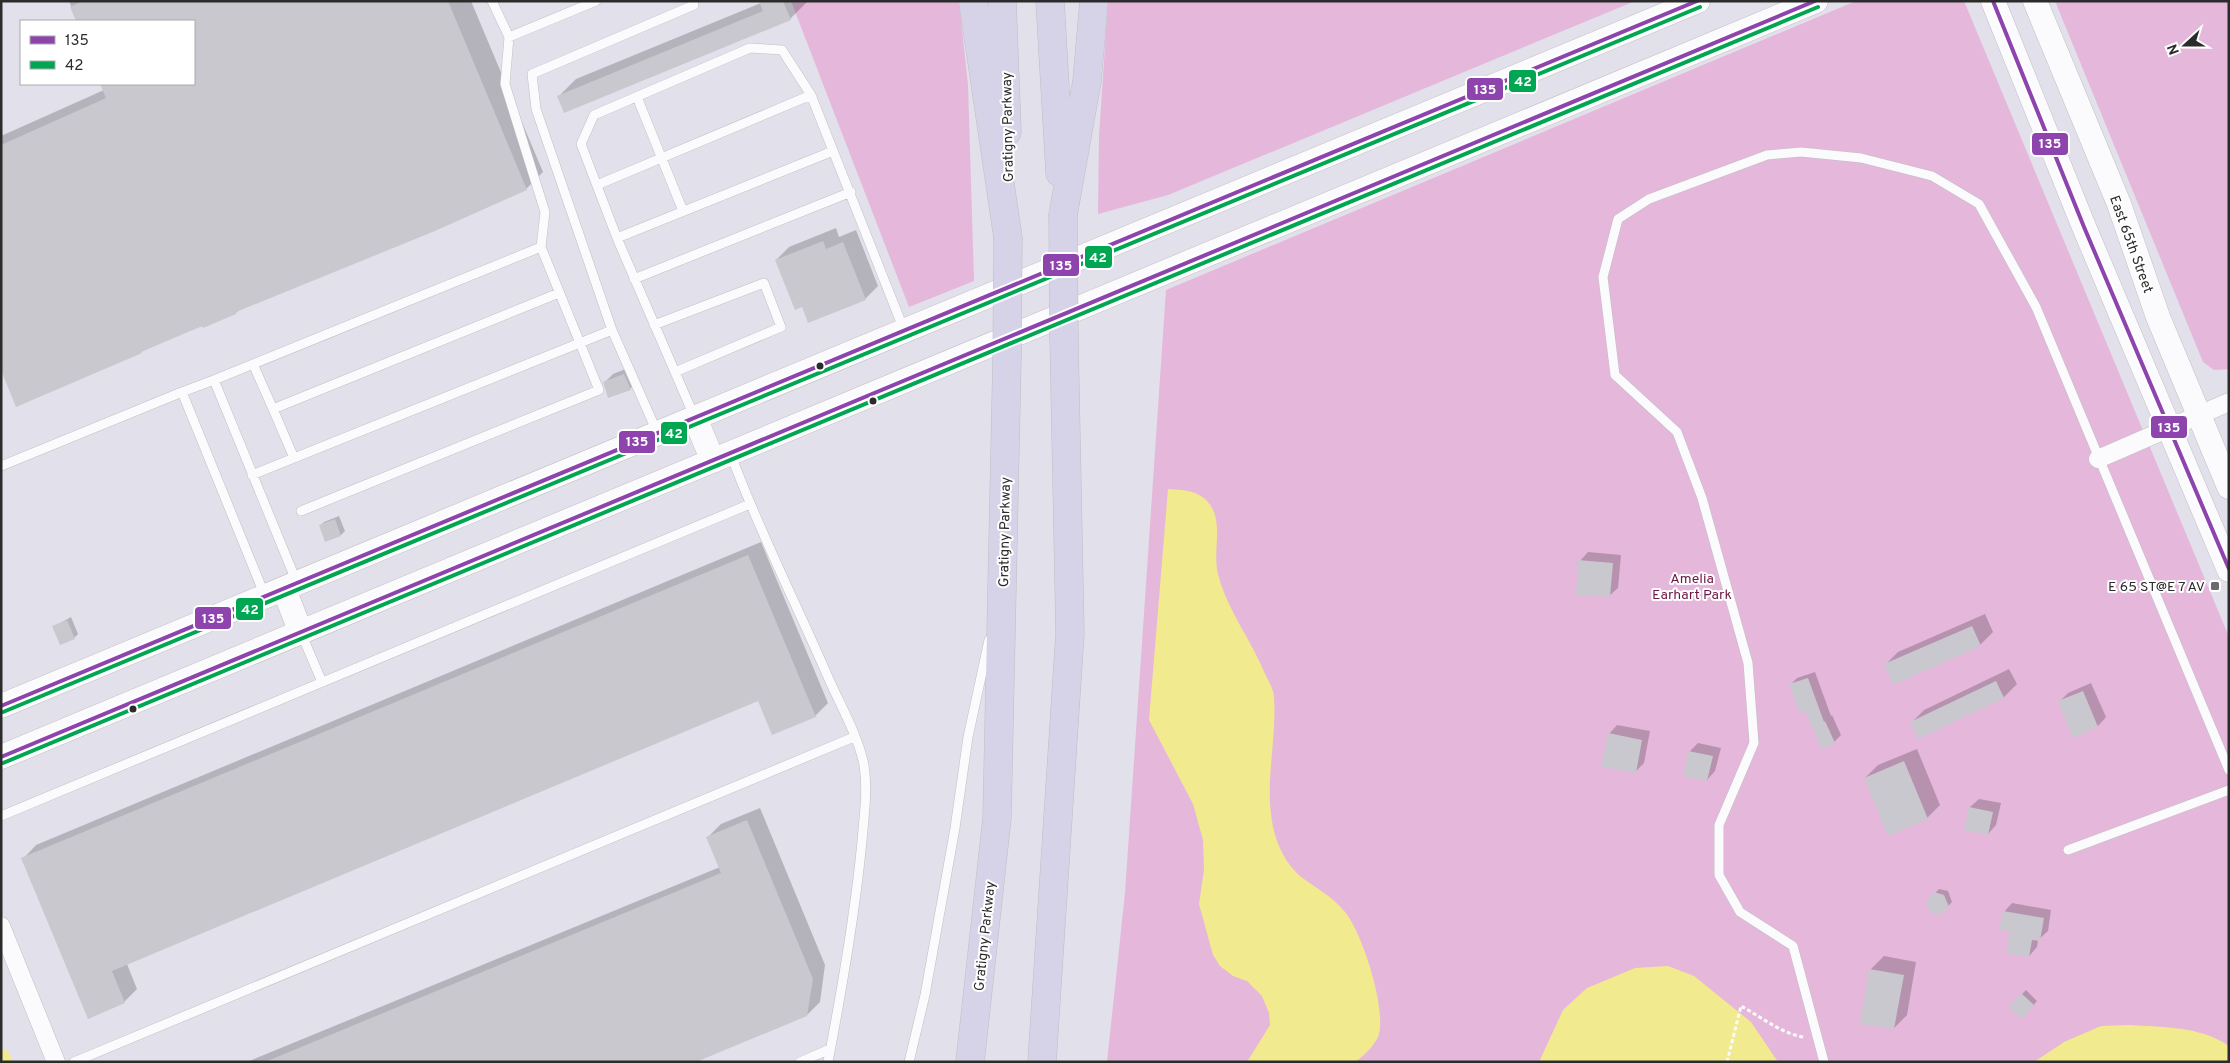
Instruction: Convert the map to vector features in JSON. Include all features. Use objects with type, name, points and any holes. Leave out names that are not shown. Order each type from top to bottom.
[{"type":"highway","points":[[974,1],[1008,238]]},
{"type":"highway","name":"Gratigny Parkway","points":[[970,1062],[997,818],[1004,574],[1008,238],[1006,73],[1002,1]]},
{"type":"highway","points":[[1042,1062],[1070,633],[1063,214],[1050,1]]},
{"type":"highway","points":[[1063,214],[1087,81],[1094,1]]},
{"type":"main road","points":[[1,706],[1698,1]]},
{"type":"main road","points":[[1,757],[1816,1]]},
{"type":"main road","points":[[1993,1],[2229,570]]},
{"type":"main road","name":"East 65th Street","points":[[2035,1],[2119,204],[2158,317],[2229,487]]},
{"type":"main road","points":[[695,418],[722,457]]},
{"type":"main road","points":[[282,590],[301,632]]},
{"type":"street","points":[[2098,459],[2229,402]]},
{"type":"street","points":[[1,926],[56,1062]]},
{"type":"lane","points":[[301,511],[599,390],[541,247],[545,212],[505,84],[509,38],[492,1]]},
{"type":"lane","points":[[509,38],[596,1]]},
{"type":"lane","points":[[657,434],[612,330],[536,109],[532,74],[694,4],[692,1]]},
{"type":"lane","points":[[695,418],[634,279],[581,144],[594,115],[750,48],[782,50],[812,95],[905,332]]},
{"type":"lane","points":[[597,185],[812,95]]},
{"type":"lane","points":[[637,96],[683,211]]},
{"type":"lane","points":[[617,238],[833,150]]},
{"type":"lane","points":[[1824,1062],[1793,946],[1740,912],[1719,875],[1719,825],[1754,743],[1748,663],[1702,498],[1677,432],[1615,375],[1603,277],[1618,219],[1649,199],[1767,155],[1801,152],[1861,158],[1932,176],[1979,204],[2036,308],[2229,770]]},
{"type":"lane","points":[[634,279],[851,192]]},
{"type":"lane","points":[[1,466],[541,247]]},
{"type":"lane","points":[[654,325],[764,283],[781,327],[675,372]]},
{"type":"lane","points":[[273,409],[559,293]]},
{"type":"lane","points":[[252,475],[612,330]]},
{"type":"lane","points":[[253,364],[294,458]]},
{"type":"lane","points":[[214,380],[252,475],[282,590]]},
{"type":"lane","points":[[182,392],[282,590]]},
{"type":"lane","points":[[722,457],[750,504],[854,737],[863,763],[866,795],[852,920],[828,1062]]},
{"type":"lane","points":[[1,816],[750,504]]},
{"type":"lane","points":[[910,1062],[925,995],[955,828],[968,737],[1004,574]]},
{"type":"lane","points":[[301,632],[322,682]]},
{"type":"lane","points":[[74,1062],[854,737]]},
{"type":"lane","points":[[2068,850],[2229,790]]},
{"type":"lane","points":[[800,1062],[830,1050]]},
{"type":"path","points":[[1727,1062],[1741,1006],[1789,1034],[1808,1039],[1818,1035]]},
{"type":"green space","points":[[791,1],[959,1],[968,85],[974,281],[909,307]]},
{"type":"green space","points":[[1108,1],[1635,1],[1168,195],[1098,214],[1099,136]]},
{"type":"green space","name":"Amelia Earhart Park","points":[[1856,1],[1964,1],[2229,637],[2229,1062],[1107,1062],[1125,893],[1166,290]]},
{"type":"green space","points":[[2055,1],[2229,1],[2229,369],[2214,370],[2203,362]]},
{"type":"shaded area","points":[[1168,489],[1189,491],[1199,495],[1207,501],[1212,509],[1217,526],[1217,565],[1222,587],[1273,692],[1274,728],[1270,775],[1270,806],[1273,829],[1282,853],[1298,874],[1341,907],[1352,922],[1366,954],[1376,992],[1380,1025],[1378,1037],[1374,1044],[1355,1062],[1247,1062],[1270,1025],[1269,1013],[1262,996],[1247,981],[1233,976],[1220,966],[1213,955],[1199,904],[1204,870],[1203,840],[1193,804],[1149,720]]},
{"type":"shaded area","points":[[1668,966],[1694,976],[1751,1022],[1778,1062],[1539,1062],[1563,1010],[1587,988],[1635,968]]},
{"type":"shaded area","points":[[2101,1026],[2167,1027],[2193,1031],[2218,1039],[2229,1046],[2229,1062],[2034,1062],[2064,1042]]},
{"type":"building","points":[[83,1],[448,1],[527,190],[435,231],[236,312],[236,314],[203,328],[202,326],[16,407],[1,370],[1,145],[106,98],[100,85],[195,85],[195,20],[76,20],[70,7]]},
{"type":"building","points":[[759,1],[783,1],[791,20],[564,113],[557,96],[763,11]]},
{"type":"building","points":[[823,241],[826,249],[843,242],[866,300],[808,323],[802,307],[795,310],[775,260]]},
{"type":"building","points":[[624,374],[631,390],[608,398],[603,382]]},
{"type":"building","points":[[335,519],[341,536],[325,542],[319,525]]},
{"type":"building","points":[[748,555],[816,717],[772,735],[758,701],[112,971],[125,1003],[88,1019],[21,858]]},
{"type":"building","points":[[1578,560],[1613,563],[1610,597],[1576,595]]},
{"type":"building","points":[[67,620],[75,639],[60,645],[52,626]]},
{"type":"building","points":[[1972,626],[1981,646],[1893,685],[1884,664]]},
{"type":"building","points":[[1808,678],[1824,722],[1835,743],[1822,749],[1805,711],[1799,713],[1789,684]]},
{"type":"building","points":[[1996,681],[2004,698],[1918,739],[1910,722]]},
{"type":"building","points":[[2083,691],[2098,727],[2073,738],[2058,701]]},
{"type":"building","points":[[1608,733],[1642,740],[1636,773],[1601,767]]},
{"type":"building","points":[[1688,751],[1713,756],[1707,781],[1683,776]]},
{"type":"building","points":[[1904,761],[1928,819],[1888,836],[1864,778]]},
{"type":"building","points":[[1969,807],[1993,812],[1988,835],[1964,830]]},
{"type":"building","points":[[747,820],[813,979],[807,1016],[696,1062],[265,1062],[721,873],[706,837]]},
{"type":"building","points":[[1934,892],[1944,895],[1949,907],[1940,915],[1930,912],[1926,901]]},
{"type":"building","points":[[2003,911],[2044,918],[2040,941],[2032,940],[2029,957],[2006,953],[2010,931],[1999,930]]},
{"type":"building","points":[[1869,969],[1904,975],[1894,1029],[1860,1024]]},
{"type":"building","points":[[2021,993],[2034,1005],[2022,1019],[2008,1008]]},
{"type":"transit line","name":"135","points":[[1,706],[1697,1]]},
{"type":"transit line","name":"135","points":[[1,757],[1815,1]]},
{"type":"transit line","name":"135","points":[[1993,1],[2084,227],[2229,569]]},
{"type":"transit line","name":"42","points":[[3,712],[1700,7]]},
{"type":"transit line","name":"42","points":[[3,763],[1818,7]]},
{"type":"place","name":"E 65 ST@E 7 AV","points":[[2215,586]]}]
